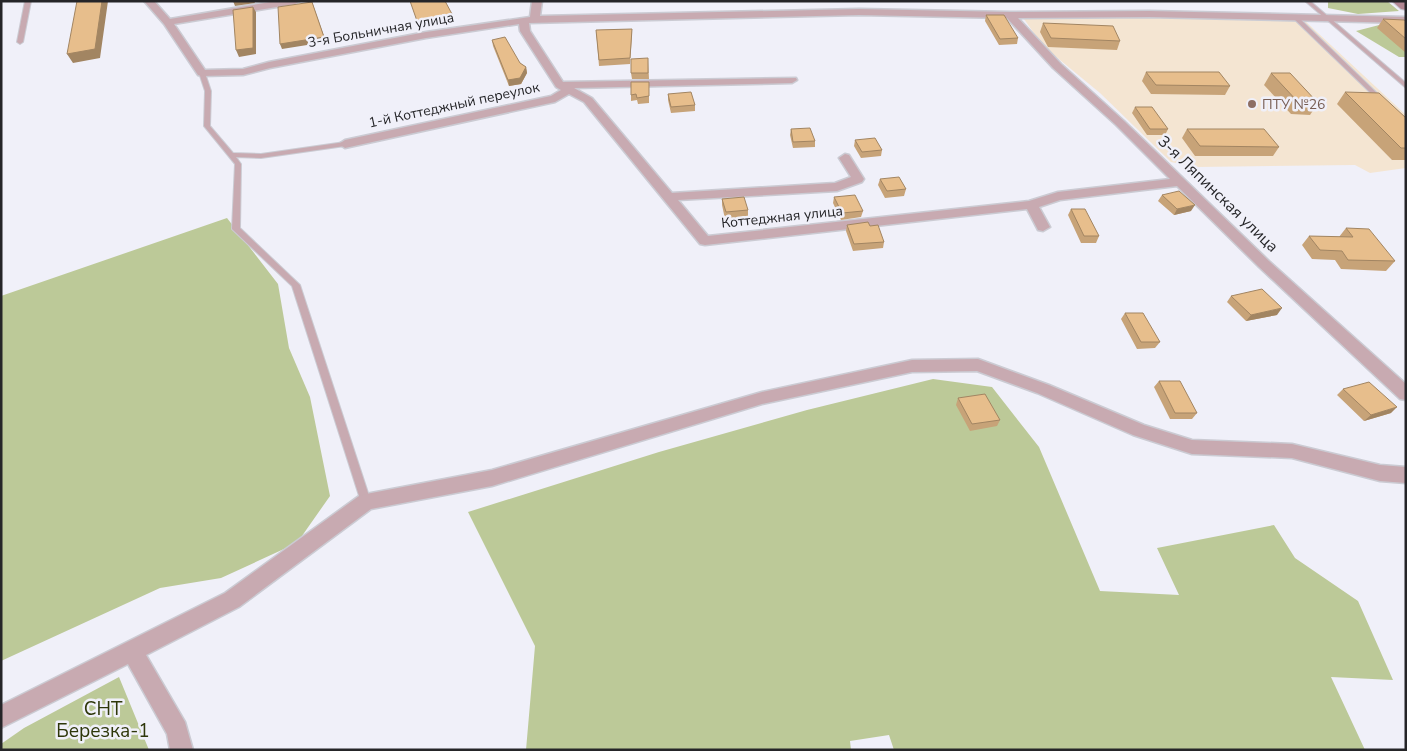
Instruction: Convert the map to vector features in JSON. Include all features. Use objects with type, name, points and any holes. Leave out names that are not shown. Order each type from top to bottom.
[{"type":"street","points":[[149,1],[168,22],[202,73]]},
{"type":"street","points":[[168,22],[295,1]]},
{"type":"street","points":[[537,1],[525,31],[563,88],[792,80]]},
{"type":"street","points":[[855,1],[859,12]]},
{"type":"street","points":[[1399,1],[1406,6]]},
{"type":"street","name":"3-я Больничная улица","points":[[202,73],[243,72],[269,65],[426,35],[530,20],[859,12],[1010,15],[1149,14],[1406,20]]},
{"type":"street","name":"3-я Ляпинская улица","points":[[1010,15],[1057,66],[1181,182],[1264,264],[1406,394]]},
{"type":"street","name":"1-й Коттеджный переулок","points":[[346,144],[555,99],[563,88]]},
{"type":"street","name":"Коттеджная улица","points":[[563,88],[588,100],[704,241],[1031,205]]},
{"type":"street","points":[[669,197],[838,187],[858,179],[845,158]]},
{"type":"street","points":[[1044,227],[1031,205],[1058,196],[1181,182]]},
{"type":"street","points":[[1,717],[232,600],[366,502],[492,478],[762,398],[912,366],[978,365],[1043,389],[1139,430],[1192,447],[1292,451],[1380,473],[1406,475]]},
{"type":"street","points":[[132,651],[178,730],[182,750]]},
{"type":"lane","points":[[20,42],[28,1]]},
{"type":"lane","points":[[1306,1],[1406,86]]},
{"type":"lane","points":[[1295,17],[1385,104]]},
{"type":"lane","points":[[202,73],[208,91],[207,126],[238,164],[236,229],[296,285],[366,502]]},
{"type":"lane","points":[[230,155],[261,156],[346,144]]},
{"type":"shaded area","name":"ПТУ №26","points":[[1103,17],[1304,20],[1406,115],[1406,168],[1370,173],[1355,165],[1197,167],[1171,162],[1100,93],[1043,46],[1024,19]]},
{"type":"green space","points":[[1328,1],[1387,1],[1399,11],[1358,14],[1328,8]]},
{"type":"green space","points":[[1387,23],[1406,23],[1406,57],[1399,57],[1356,31]]},
{"type":"green space","points":[[227,218],[278,284],[289,348],[310,397],[330,496],[297,543],[221,578],[160,588],[1,661],[1,296]]},
{"type":"green space","points":[[933,379],[992,387],[1039,447],[1100,591],[1179,595],[1157,548],[1274,525],[1295,558],[1358,601],[1393,680],[1331,677],[1365,750],[894,750],[889,735],[850,741],[851,750],[526,750],[535,646],[468,512],[659,452],[807,410]]},
{"type":"green space","name":"СНТ Березка-1","points":[[119,677],[149,750],[1,750],[1,744],[24,728]]},
{"type":"building","points":[[77,1],[102,1],[95,49],[67,54]]},
{"type":"building","points":[[410,1],[445,1],[452,14],[417,21]]},
{"type":"building","points":[[312,2],[324,37],[280,44],[278,7]]},
{"type":"building","points":[[253,7],[253,48],[236,50],[233,10]]},
{"type":"building","points":[[986,15],[1004,15],[1018,38],[1000,39]]},
{"type":"building","points":[[1383,19],[1406,21],[1406,39]]},
{"type":"building","points":[[1043,23],[1113,26],[1120,41],[1051,38]]},
{"type":"building","points":[[632,29],[630,58],[599,60],[596,30]]},
{"type":"building","points":[[505,37],[520,63],[526,67],[520,78],[508,80],[492,40]]},
{"type":"building","points":[[648,58],[648,73],[631,73],[631,59]]},
{"type":"building","points":[[1146,72],[1219,72],[1230,86],[1156,85]]},
{"type":"building","points":[[1271,73],[1290,73],[1318,103],[1298,102]]},
{"type":"building","points":[[631,82],[649,82],[649,96],[637,98],[636,94],[631,95]]},
{"type":"building","points":[[691,92],[695,105],[671,107],[668,94]]},
{"type":"building","points":[[1345,92],[1379,93],[1406,118],[1406,148],[1401,148]]},
{"type":"building","points":[[1135,107],[1152,107],[1168,129],[1150,129]]},
{"type":"building","points":[[810,128],[815,141],[793,142],[791,129]]},
{"type":"building","points":[[1187,129],[1264,129],[1279,147],[1200,146]]},
{"type":"building","points":[[875,138],[882,150],[862,152],[855,140]]},
{"type":"building","points":[[899,177],[906,189],[887,191],[880,179]]},
{"type":"building","points":[[1179,191],[1195,205],[1177,209],[1162,195]]},
{"type":"building","points":[[855,195],[863,211],[842,213],[834,197]]},
{"type":"building","points":[[744,197],[748,210],[726,212],[722,199]]},
{"type":"building","points":[[1071,209],[1085,209],[1099,236],[1084,236]]},
{"type":"building","points":[[868,222],[870,226],[878,225],[884,242],[854,244],[847,225]]},
{"type":"building","points":[[1346,228],[1369,229],[1395,261],[1348,260],[1342,251],[1320,250],[1309,236],[1353,237]]},
{"type":"building","points":[[1262,289],[1282,308],[1251,315],[1231,296]]},
{"type":"building","points":[[1125,313],[1143,313],[1160,342],[1141,342]]},
{"type":"building","points":[[1159,381],[1180,381],[1197,413],[1175,413]]},
{"type":"building","points":[[1369,382],[1397,407],[1371,415],[1343,389]]},
{"type":"building","points":[[985,394],[1000,420],[972,424],[958,398]]},
{"type":"place","name":"ПТУ №26","points":[[1252,104]]}]
